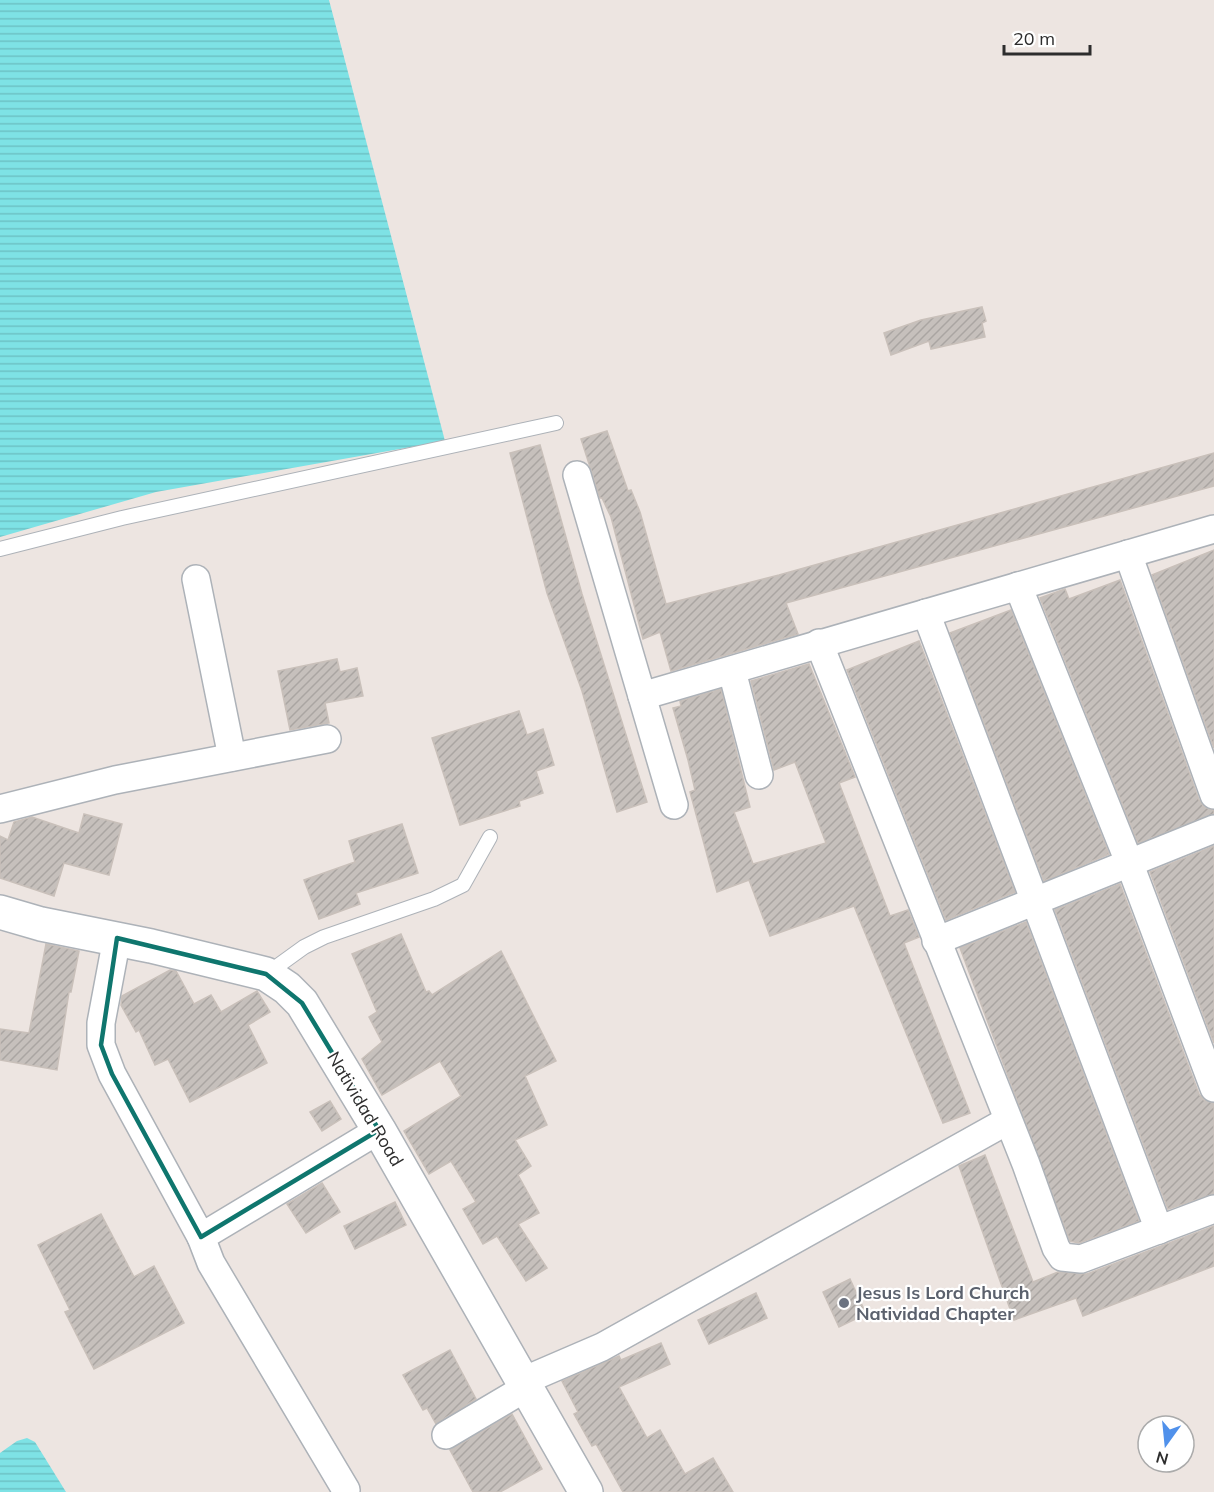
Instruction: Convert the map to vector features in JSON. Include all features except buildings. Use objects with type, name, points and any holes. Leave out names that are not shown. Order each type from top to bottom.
[{"type":"street","points":[[577,475],[674,805]]},
{"type":"street","points":[[642,696],[676,684],[732,671],[819,643],[1214,529]]},
{"type":"street","points":[[1128,554],[1214,795]]},
{"type":"street","points":[[196,579],[232,757]]},
{"type":"street","points":[[1018,586],[1129,862],[1214,1088]]},
{"type":"street","points":[[926,613],[1160,1230]]},
{"type":"street","points":[[819,643],[1056,1248],[1062,1257],[1081,1259],[1214,1209]]},
{"type":"street","points":[[732,671],[759,775]]},
{"type":"street","points":[[0,809],[116,780],[327,739]]},
{"type":"street","points":[[936,941],[1129,862],[1214,830]]},
{"type":"street","name":"Natividad Road","points":[[0,912],[41,924],[117,938],[266,974],[287,988],[302,1003],[379,1130],[586,1492]]},
{"type":"street","points":[[117,938],[101,1023],[101,1045],[112,1074],[201,1237],[211,1263],[346,1490]]},
{"type":"street","points":[[446,1435],[525,1384],[602,1347],[1007,1121]]},
{"type":"street","points":[[201,1237],[379,1130]]},
{"type":"lane","points":[[0,549],[122,518],[556,423]]},
{"type":"lane","points":[[266,974],[304,947],[324,937],[434,899],[463,885],[490,837]]},
{"type":"highlighted area","points":[[117,938],[266,974],[302,1003],[379,1130],[201,1237],[112,1074],[101,1045]]},
{"type":"water","points":[[0,0],[329,0],[445,441],[156,492],[0,537]]},
{"type":"water","points":[[27,1438],[35,1442],[66,1492],[0,1492],[0,1453],[17,1441]]},
{"type":"place","name":"Jesus Is Lord Church Natividad Chapter","points":[[844,1303]]}]
